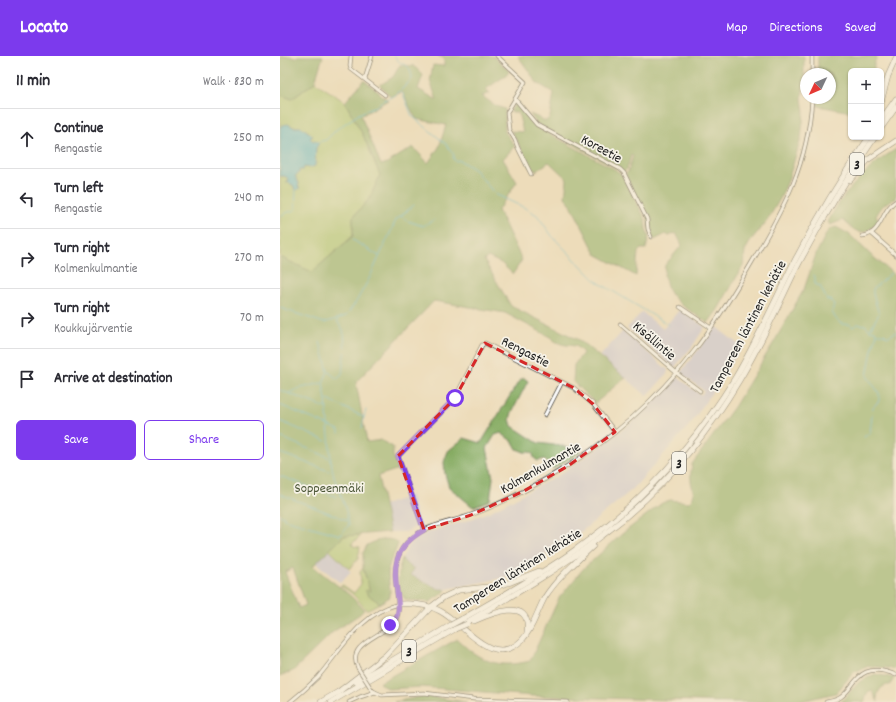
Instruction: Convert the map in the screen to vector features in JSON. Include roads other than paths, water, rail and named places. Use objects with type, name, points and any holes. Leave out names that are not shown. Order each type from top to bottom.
[{"type":"highway","points":[[884,91],[888,76],[896,58]]},
{"type":"highway","points":[[884,116],[896,99]]},
{"type":"highway","points":[[884,124],[896,107]]},
{"type":"highway","points":[[860,150],[865,140]]},
{"type":"highway","name":"Tampereen läntinen kehätie","points":[[465,622],[584,544],[623,512],[660,477],[702,427],[735,378],[810,232],[867,140]]},
{"type":"highway","name":"Tampereen läntinen kehätie","points":[[321,702],[453,627],[465,622],[556,569],[603,535],[631,512],[664,480],[701,435],[739,380],[756,352],[796,270],[840,191],[873,140]]},
{"type":"highway","points":[[840,191],[869,159],[896,141]]},
{"type":"highway","points":[[399,604],[416,604],[431,607],[446,615],[476,640],[490,648],[499,650],[511,648],[519,643],[526,635],[545,597],[556,582],[603,535]]},
{"type":"highway","points":[[337,693],[385,656],[431,607],[444,597],[467,589],[497,586],[511,582],[556,563]]},
{"type":"highway","points":[[465,622],[500,611],[516,610],[526,619],[526,635]]},
{"type":"highway","name":"Tampereen läntinen kehätie","points":[[331,702],[453,627]]},
{"type":"street","points":[[351,56],[351,67],[385,95]]},
{"type":"street","points":[[365,79],[372,56]]},
{"type":"street","points":[[497,56],[525,82],[508,112],[509,130],[531,174]]},
{"type":"street","points":[[812,56],[812,68]]},
{"type":"street","name":"Koreetie","points":[[515,99],[537,125],[620,169],[624,173],[647,219],[651,237]]},
{"type":"street","name":"Kolmenkulmantie","points":[[399,604],[395,576],[396,564],[403,547],[410,540],[424,530],[471,515],[524,491],[568,466],[615,432],[652,398],[676,373],[711,328],[784,205],[796,179],[805,148],[811,104]]},
{"type":"street","points":[[862,236],[866,236],[871,233],[881,223],[888,207],[896,201]]},
{"type":"street","points":[[871,233],[896,255]]},
{"type":"street","points":[[680,307],[711,328]]},
{"type":"street","name":"Kisällintie","points":[[620,324],[676,373],[700,390]]},
{"type":"street","name":"Rengastie","points":[[424,530],[398,456],[458,394],[484,343],[574,388],[588,400],[615,432]]},
{"type":"street","points":[[545,415],[562,382]]},
{"type":"street","points":[[290,702],[312,683],[353,633],[365,621],[384,608],[399,604],[398,615],[394,623],[365,643],[358,650],[355,660],[358,668],[373,691]]},
{"type":"street","points":[[826,702],[842,696],[857,678],[866,672],[878,671],[896,675]]},
{"type":"street","points":[[349,702],[373,691],[386,695],[424,693],[474,700],[568,702]]},
{"type":"water","points":[[288,124],[293,127],[302,127],[313,136],[310,138],[313,141],[315,140],[319,143],[316,148],[315,166],[310,168],[304,167],[303,170],[299,170],[299,173],[295,176],[299,183],[298,187],[300,188],[297,190],[294,189],[294,186],[288,182],[286,184],[289,180],[287,178],[280,176],[280,128],[282,125]]},
{"type":"waterway","points":[[318,142],[326,140],[337,129],[359,114],[396,95],[412,79],[411,73],[407,66],[397,60],[395,56]]},
{"type":"waterway","points":[[401,92],[412,116],[446,144],[454,155],[453,159],[456,161],[459,160],[475,170],[495,194],[537,215],[552,236],[596,281],[669,325]]},
{"type":"waterway","points":[[280,217],[285,213],[295,210],[296,189]]},
{"type":"waterway","points":[[401,216],[414,205]]},
{"type":"waterway","points":[[280,308],[324,323],[346,316],[369,279],[396,220],[401,216],[408,221],[423,226],[434,220]]},
{"type":"waterway","points":[[353,240],[379,256]]},
{"type":"waterway","points":[[870,329],[879,314],[873,289],[891,273]]},
{"type":"waterway","points":[[814,275],[815,284],[820,286],[827,300],[830,300],[834,304],[832,312],[840,323],[849,324],[853,327],[857,324],[865,325],[877,334],[867,376],[879,393],[879,401],[873,407],[870,433],[864,437]]},
{"type":"waterway","points":[[329,372],[337,379],[342,375],[345,341],[343,330],[337,320]]},
{"type":"waterway","points":[[877,334],[884,334],[887,337],[896,332]]},
{"type":"waterway","points":[[280,515],[284,517],[284,519],[340,535],[349,525],[345,506],[334,477],[331,462],[326,400],[323,383],[328,371],[320,342]]},
{"type":"waterway","points":[[289,393],[297,389],[322,383]]},
{"type":"waterway","points":[[280,390],[326,408]]},
{"type":"waterway","points":[[326,400],[364,417]]},
{"type":"waterway","points":[[280,405],[339,430],[339,433]]},
{"type":"waterway","points":[[362,428],[366,410]]},
{"type":"waterway","points":[[280,421],[326,441]]},
{"type":"waterway","points":[[280,437],[328,457],[331,461]]},
{"type":"waterway","points":[[280,453],[329,471]]},
{"type":"waterway","points":[[280,476],[337,497]]},
{"type":"waterway","points":[[280,494],[347,520]]},
{"type":"park label","name":"Soppeenmäki","points":[[329,487]]}]
